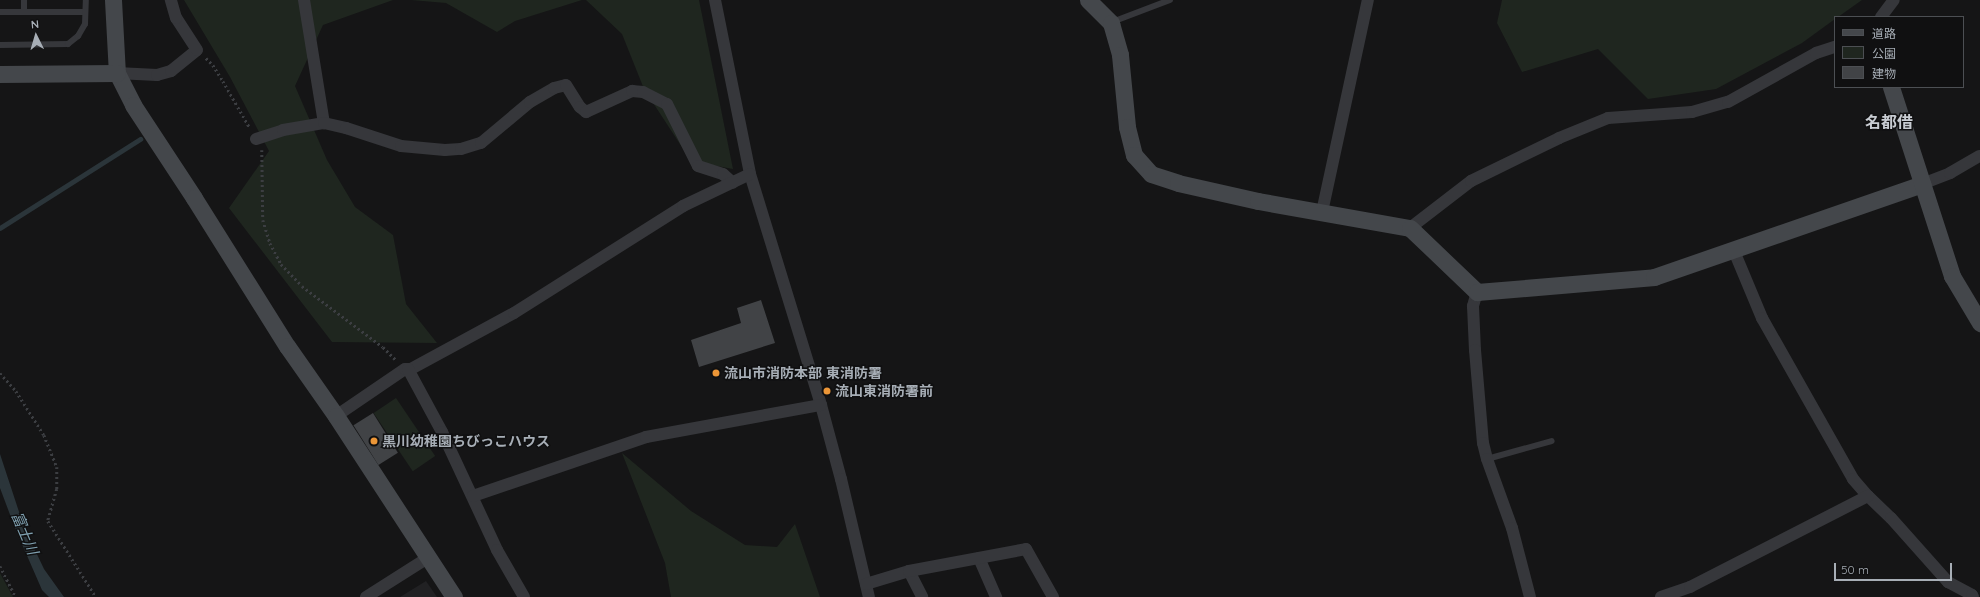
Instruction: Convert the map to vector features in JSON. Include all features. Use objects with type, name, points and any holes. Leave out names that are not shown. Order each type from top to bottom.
[{"type":"street","points":[[113,0],[117,73],[133,105],[194,198],[287,346],[336,416],[454,597]]},
{"type":"street","points":[[0,74],[117,73],[157,75],[171,71],[197,50],[176,18],[171,0]]},
{"type":"street","points":[[304,0],[324,123]]},
{"type":"street","points":[[715,0],[750,174],[821,405],[841,479],[869,597]]},
{"type":"street","points":[[1088,0],[1111,22],[1120,55],[1127,127],[1134,155],[1151,174],[1178,184],[1258,201],[1410,228],[1477,292],[1654,277],[1734,251],[1836,213],[1922,184],[1950,173],[1980,156]]},
{"type":"street","points":[[1322,212],[1368,0]]},
{"type":"street","points":[[1882,16],[1894,0]]},
{"type":"street","points":[[1410,228],[1471,181],[1559,138],[1608,118],[1692,112],[1728,102],[1816,53],[1834,47]]},
{"type":"street","points":[[256,139],[283,130],[324,123],[346,128],[401,146],[445,150],[461,149],[482,142],[530,102],[554,88],[566,85],[580,107],[586,112],[632,91],[643,92],[667,104],[698,166],[723,174],[732,183]]},
{"type":"street","points":[[1891,88],[1952,276],[1980,323]]},
{"type":"street","points":[[336,416],[407,370],[514,313],[683,206],[750,174]]},
{"type":"street","points":[[1734,251],[1762,318],[1853,479],[1891,518],[1948,582],[1975,593]]},
{"type":"street","points":[[1477,292],[1473,306],[1475,350],[1483,443],[1487,459],[1512,528],[1530,597]]},
{"type":"street","points":[[407,370],[442,432],[497,550],[524,597]]},
{"type":"street","points":[[473,496],[646,437],[821,405]]},
{"type":"street","points":[[1661,597],[1690,587],[1868,496]]},
{"type":"street","points":[[866,584],[909,571],[1026,550],[1053,597]]},
{"type":"street","points":[[366,597],[429,557]]},
{"type":"street","points":[[979,558],[996,597]]},
{"type":"street","points":[[909,571],[922,597]]},
{"type":"lane","points":[[24,0],[24,12]]},
{"type":"lane","points":[[0,45],[68,44],[78,36],[85,24],[86,0]]},
{"type":"lane","points":[[1111,22],[1170,0]]},
{"type":"lane","points":[[0,12],[86,12]]},
{"type":"lane","points":[[1487,459],[1552,440]]},
{"type":"path","points":[[197,50],[217,70],[263,151],[262,220],[270,243],[282,264],[302,286],[383,347],[407,370]]},
{"type":"path","points":[[0,373],[16,391],[44,435],[57,467],[58,489],[48,521],[96,597]]},
{"type":"path","points":[[0,566],[16,597]]},
{"type":"shaded area","points":[[426,581],[437,597],[400,597]]},
{"type":"green space","points":[[184,0],[393,0],[323,25],[295,86],[327,160],[355,207],[393,235],[406,304],[437,343],[332,342],[229,208],[269,151],[230,77]]},
{"type":"green space","points":[[411,0],[582,0],[515,21],[497,32],[446,3]]},
{"type":"green space","points":[[586,0],[699,0],[733,169],[691,161],[644,89],[622,34]]},
{"type":"green space","points":[[1502,0],[1862,0],[1839,16],[1834,16],[1834,20],[1802,43],[1716,89],[1648,99],[1598,49],[1522,72],[1497,23]]},
{"type":"green space","points":[[396,398],[435,456],[413,471],[374,413]]},
{"type":"green space","points":[[622,453],[691,511],[745,545],[777,547],[795,524],[820,597],[671,597],[665,563]]},
{"type":"green space","points":[[0,573],[13,597],[0,597]]},
{"type":"water","name":"富士川","points":[[0,454],[24,527],[44,569],[64,597],[49,597],[42,590],[15,528],[0,488]]},
{"type":"building","points":[[761,300],[775,343],[699,367],[691,340],[741,323],[737,308]]},
{"type":"building","name":"黒川幼稚園ちびっこハウス","points":[[373,413],[398,453],[378,465],[353,425]]},
{"type":"waterway","points":[[0,228],[140,139]]},
{"type":"place","name":"流山市消防本部 東消防署","points":[[716,373]]},
{"type":"place","name":"流山東消防署前","points":[[827,391]]},
{"type":"place","name":"黒川幼稚園ちびっこハウス","points":[[374,441]]},
{"type":"district","name":"名都借","points":[[1889,122]]}]
